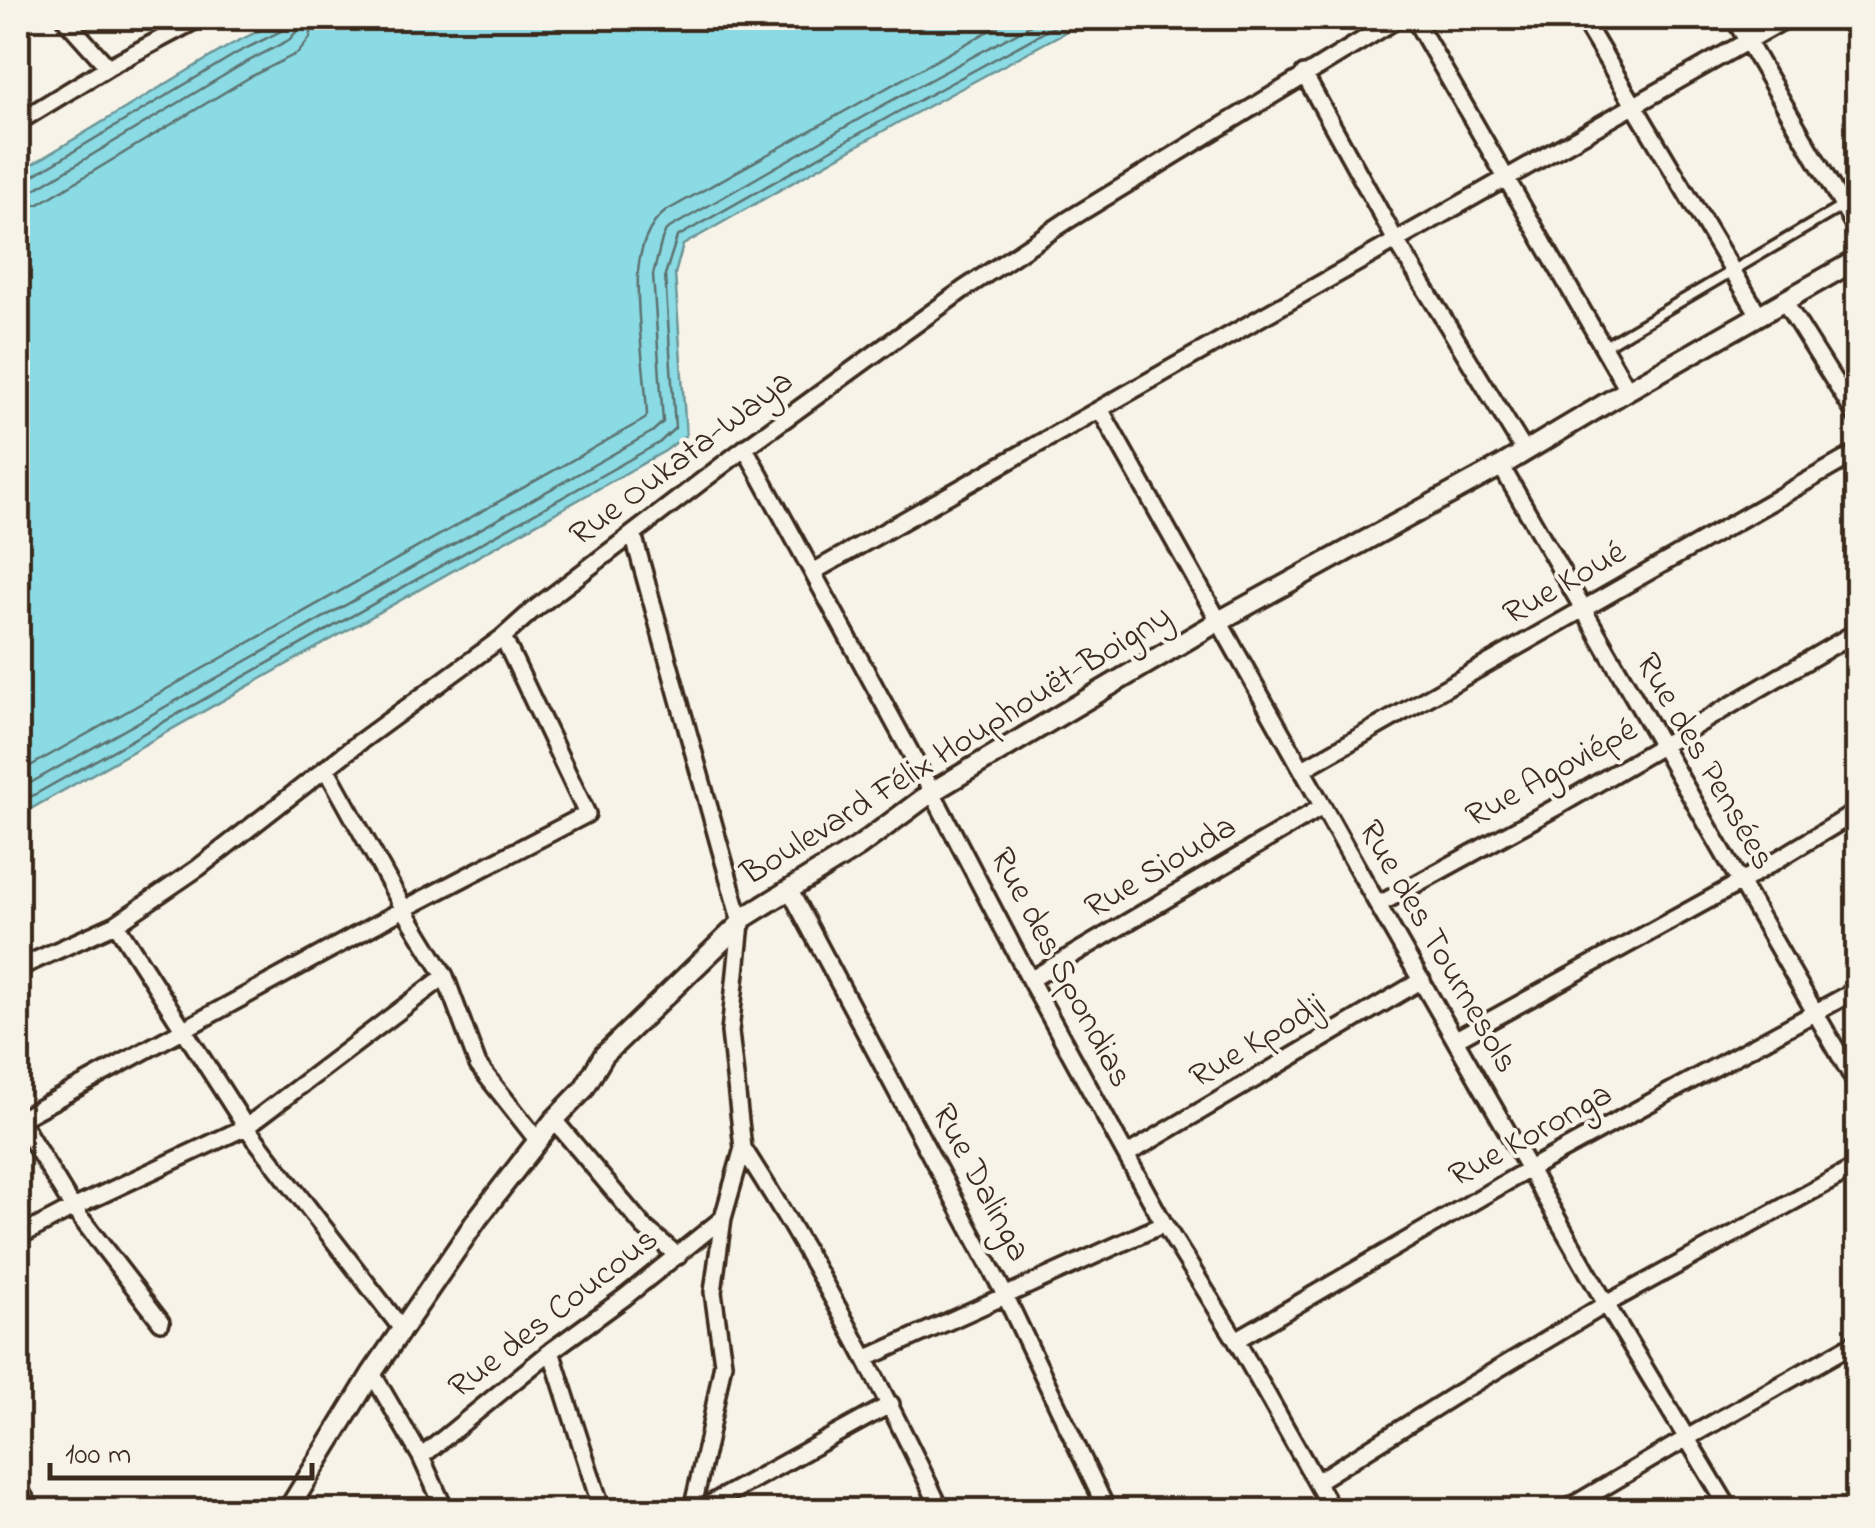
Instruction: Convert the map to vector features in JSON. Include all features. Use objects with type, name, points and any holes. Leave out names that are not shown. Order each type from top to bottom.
[{"type":"street","points":[[64,18],[108,67]]},
{"type":"street","points":[[18,122],[108,67],[200,18]]},
{"type":"street","name":"Rue Oukata-Waya","points":[[18,968],[116,924],[198,868],[503,638],[532,611],[744,448],[964,289],[1068,220],[1399,18]]},
{"type":"street","points":[[1414,18],[1628,390]]},
{"type":"street","points":[[1582,18],[1759,314]]},
{"type":"street","points":[[1734,18],[1850,202],[1858,232]]},
{"type":"street","points":[[813,572],[1788,18]]},
{"type":"street","points":[[1304,74],[1395,240],[1525,452]]},
{"type":"street","name":"Boulevard Félix Houphouët-Boigny","points":[[288,1510],[372,1373],[478,1218],[554,1120],[583,1090],[604,1054],[742,919],[858,848],[932,792],[1219,621],[1501,466],[1858,259]]},
{"type":"street","points":[[1784,301],[1858,419]]},
{"type":"street","name":"Rue des Tournesols","points":[[1100,409],[1378,906],[1606,1304],[1730,1510]]},
{"type":"street","name":"Rue des Spondias","points":[[744,448],[1164,1224],[1236,1340],[1332,1510]]},
{"type":"street","name":"Rue Koué","points":[[1303,770],[1858,452]]},
{"type":"street","name":"Rue des Pensées","points":[[1501,466],[1858,1087]]},
{"type":"street","points":[[633,534],[741,923],[730,1032],[744,1148],[723,1218],[713,1292],[722,1363],[692,1510]]},
{"type":"street","name":"Rue Agoviépé","points":[[1378,906],[1661,748],[1858,631]]},
{"type":"street","points":[[161,1322],[72,1208],[18,1120],[404,909],[587,814],[503,638]]},
{"type":"street","points":[[326,768],[445,976],[478,1064],[538,1141]]},
{"type":"street","name":"Rue Siouda","points":[[1030,980],[1322,807]]},
{"type":"street","points":[[1456,1039],[1739,883],[1858,811]]},
{"type":"street","name":"Rue Dalinga","points":[[789,890],[1006,1294],[1108,1510]]},
{"type":"street","points":[[116,924],[246,1127],[402,1329]]},
{"type":"street","points":[[18,1237],[246,1127],[445,976]]},
{"type":"street","name":"Rue Kpodji","points":[[1126,1155],[1422,980]]},
{"type":"street","name":"Rue Koronga","points":[[1236,1340],[1530,1169],[1858,990]]},
{"type":"street","points":[[554,1120],[644,1228],[678,1256]]},
{"type":"street","points":[[744,1148],[866,1358],[941,1510]]},
{"type":"street","points":[[1316,1482],[1606,1304],[1858,1166]]},
{"type":"street","name":"Rue des Coucous","points":[[421,1457],[723,1218]]},
{"type":"street","points":[[866,1358],[1164,1224]]},
{"type":"street","points":[[1565,1510],[1858,1341]]},
{"type":"street","points":[[551,1351],[602,1510]]},
{"type":"street","points":[[372,1373],[421,1457],[445,1510]]},
{"type":"street","points":[[699,1510],[890,1404]]},
{"type":"street","points":[[18,1486],[32,1510]]},
{"type":"lane","points":[[1603,347],[1850,202]]},
{"type":"water","points":[[285,18],[1091,18],[683,245],[675,274],[686,435],[665,451],[18,816],[18,173],[232,44]]}]
